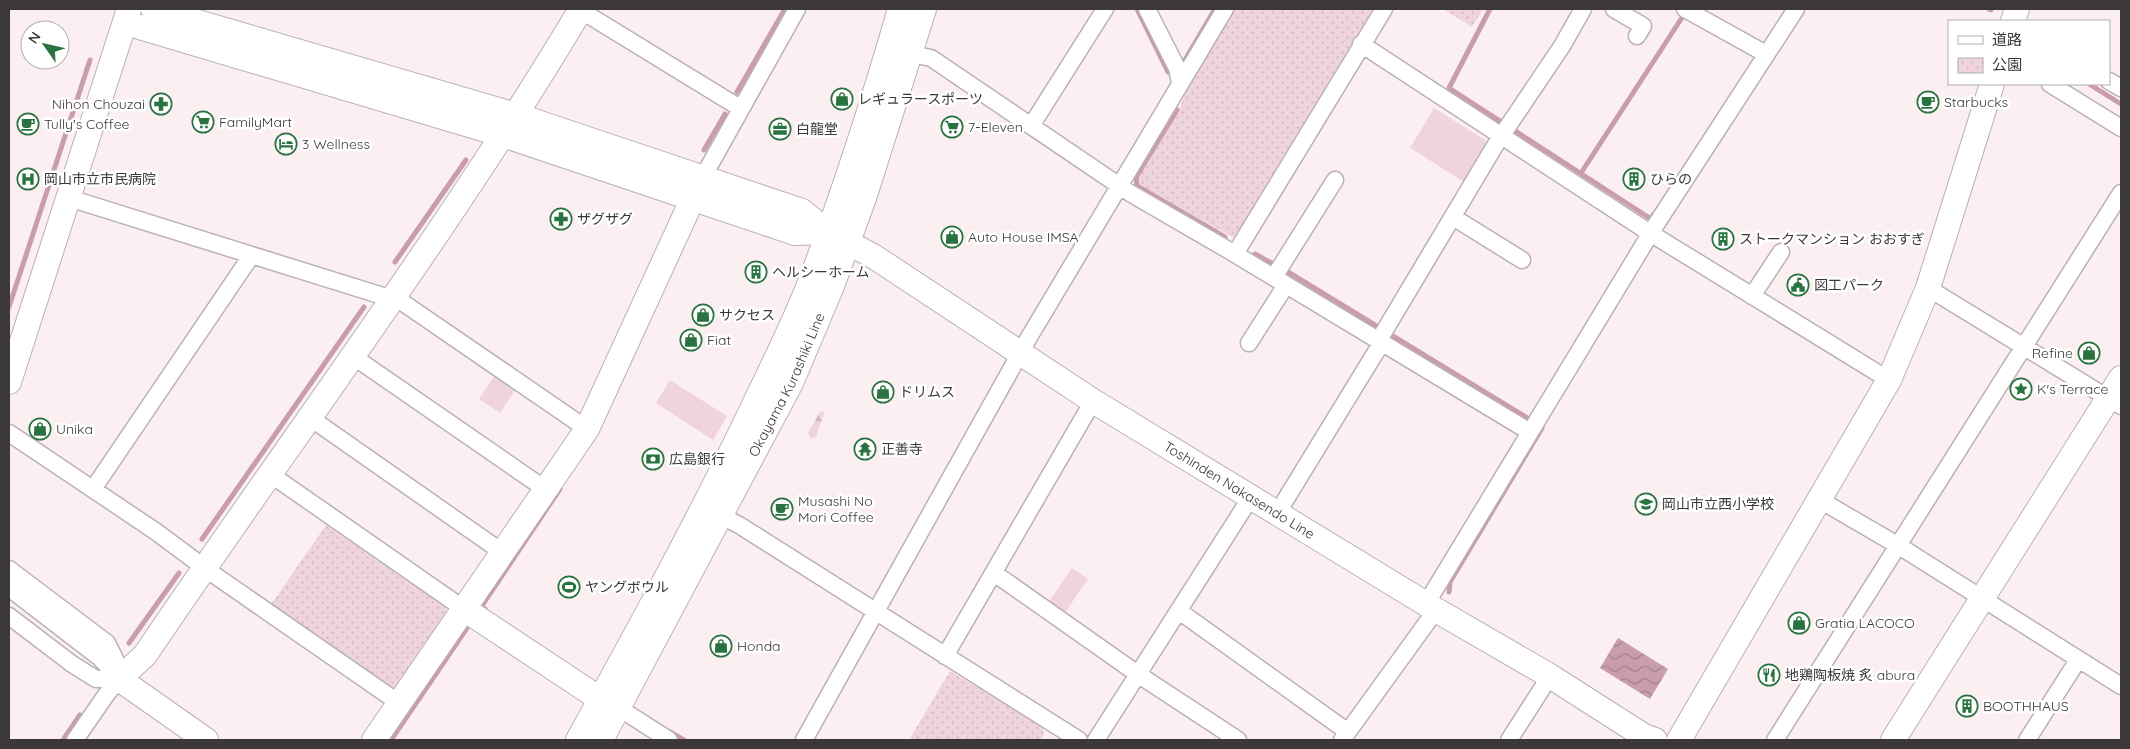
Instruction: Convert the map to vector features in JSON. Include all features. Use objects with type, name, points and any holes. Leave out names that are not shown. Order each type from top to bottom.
[{"type":"street","points":[[153,9],[516,115],[698,188],[795,233],[838,236]]},
{"type":"street","points":[[75,740],[119,679],[145,655],[503,136],[581,9],[740,108]]},
{"type":"street","points":[[374,740],[587,429],[698,188],[740,108],[797,9]]},
{"type":"street","name":"Okayama Kurashiki Line","points":[[578,740],[610,703],[713,511],[791,383],[832,286],[838,236],[900,9]]},
{"type":"street","name":"Okayama Kurashiki Line","points":[[838,236],[911,54],[924,9]]},
{"type":"street","points":[[1031,126],[1105,9]]},
{"type":"street","points":[[1147,9],[1176,68],[1180,83]]},
{"type":"street","points":[[804,740],[1020,354],[1225,9]]},
{"type":"street","points":[[1235,254],[1384,9]]},
{"type":"street","points":[[1278,512],[1506,129],[1562,46],[1583,9]]},
{"type":"street","points":[[1614,9],[1643,26],[1637,36]]},
{"type":"street","points":[[1179,611],[1345,736],[1431,607],[1530,432],[1762,51],[1796,9]]},
{"type":"street","points":[[1687,10],[1762,51]]},
{"type":"street","points":[[9,382],[127,16],[503,136],[698,188]]},
{"type":"street","points":[[1361,44],[1506,129],[1650,233],[1889,380]]},
{"type":"street","points":[[911,54],[931,58],[1120,186],[1235,254],[1280,274],[1530,432]]},
{"type":"street","points":[[2110,82],[2121,88]]},
{"type":"street","points":[[1679,740],[1889,380],[1928,288],[1992,85]]},
{"type":"street","points":[[2052,85],[2121,128]]},
{"type":"street","points":[[1249,343],[1280,274],[1335,180]]},
{"type":"street","points":[[1775,740],[2121,193]]},
{"type":"street","points":[[69,198],[402,302],[587,429]]},
{"type":"street","points":[[1453,217],[1522,260]]},
{"type":"street","name":"Toshinden Nakasendo Line","points":[[838,236],[950,305],[1020,354],[1093,401],[1431,607],[1550,676],[1644,736],[1655,740]]},
{"type":"street","points":[[1752,296],[1781,252]]},
{"type":"street","points":[[93,489],[251,256]]},
{"type":"street","points":[[1928,288],[2115,402]]},
{"type":"street","points":[[352,355],[545,489]]},
{"type":"street","points":[[1893,740],[1981,599],[2115,402],[2121,378]]},
{"type":"street","points":[[945,656],[1093,401]]},
{"type":"street","points":[[309,417],[502,552]]},
{"type":"street","points":[[9,432],[399,703]]},
{"type":"street","points":[[270,474],[464,609],[669,740]]},
{"type":"street","points":[[1096,740],[1251,497]]},
{"type":"street","points":[[1820,500],[1899,546],[2121,686]]},
{"type":"street","points":[[713,511],[945,656],[1053,734],[1079,740]]},
{"type":"street","points":[[9,569],[107,643],[115,658],[119,679]]},
{"type":"street","points":[[994,573],[1238,740]]},
{"type":"street","points":[[9,588],[100,658],[119,679],[206,740]]},
{"type":"street","points":[[9,616],[72,664],[96,679],[119,679]]},
{"type":"street","points":[[2027,740],[2078,660]]},
{"type":"street","points":[[1509,740],[1550,676]]},
{"type":"street","name":"Okayama Kurashiki Line","points":[[601,740],[610,703]]},
{"type":"green space","points":[[1235,9],[1373,9],[1234,238],[1140,185],[1138,177],[1180,109],[1184,95]]},
{"type":"green space","points":[[1443,9],[1483,9],[1472,27]]},
{"type":"green space","points":[[1434,108],[1485,140],[1486,149],[1464,182],[1410,148]]},
{"type":"green space","points":[[495,375],[516,389],[500,413],[479,399]]},
{"type":"green space","points":[[670,380],[727,416],[713,440],[656,403]]},
{"type":"green space","points":[[823,411],[824,414],[816,437],[811,439],[808,433],[820,412]]},
{"type":"green space","points":[[326,525],[445,607],[448,616],[401,686],[390,689],[270,606]]},
{"type":"green space","points":[[1072,568],[1088,579],[1062,617],[1046,606]]},
{"type":"green space","points":[[950,671],[1042,726],[1044,735],[1040,740],[909,740]]},
{"type":"water","points":[[1618,638],[1668,669],[1650,699],[1600,668]]},
{"type":"waterway","points":[[737,92],[785,9]]},
{"type":"waterway","points":[[1137,9],[1168,72]]},
{"type":"waterway","points":[[1182,65],[1215,9]]},
{"type":"waterway","points":[[1490,9],[1449,88],[1651,219],[1653,215]]},
{"type":"waterway","points":[[1581,173],[1685,13]]},
{"type":"waterway","points":[[9,307],[90,60]]},
{"type":"waterway","points":[[2091,85],[2121,104]]},
{"type":"waterway","points":[[1177,110],[1136,177],[1137,186],[1225,237]]},
{"type":"waterway","points":[[704,150],[725,114]]},
{"type":"waterway","points":[[395,262],[466,160]]},
{"type":"waterway","points":[[1255,254],[1288,272],[1529,419]]},
{"type":"waterway","points":[[202,539],[364,307]]},
{"type":"waterway","points":[[1449,592],[1450,582],[1542,428],[1540,427]]},
{"type":"waterway","points":[[485,609],[481,607],[560,489]]},
{"type":"waterway","points":[[129,643],[179,573]]},
{"type":"waterway","points":[[391,740],[467,628]]},
{"type":"waterway","points":[[63,740],[80,715]]},
{"type":"waterway","points":[[670,732],[684,740]]},
{"type":"place","name":"レギュラースポーツ","points":[[842,99]]},
{"type":"place","name":"Starbucks","points":[[1928,102]]},
{"type":"place","name":"Nihon Chouzai","points":[[161,104]]},
{"type":"place","name":"FamilyMart","points":[[203,122]]},
{"type":"place","name":"Tully's Coffee","points":[[28,124]]},
{"type":"place","name":"7-Eleven","points":[[952,127]]},
{"type":"place","name":"白龍堂","points":[[780,129]]},
{"type":"place","name":"3 Wellness","points":[[286,144]]},
{"type":"place","name":"岡山市立市民病院","points":[[28,179]]},
{"type":"place","name":"ひらの","points":[[1634,179]]},
{"type":"place","name":"ザグザグ","points":[[561,219]]},
{"type":"place","name":"Auto House IMSA","points":[[952,237]]},
{"type":"place","name":"ストークマンション おおすぎ","points":[[1723,239]]},
{"type":"place","name":"ヘルシーホーム","points":[[756,272]]},
{"type":"place","name":"図工パーク","points":[[1798,285]]},
{"type":"place","name":"サクセス","points":[[703,315]]},
{"type":"place","name":"Fiat","points":[[691,340]]},
{"type":"place","name":"Refine","points":[[2089,353]]},
{"type":"place","name":"K's Terrace","points":[[2021,389]]},
{"type":"place","name":"ドリムス","points":[[883,392]]},
{"type":"place","name":"Unika","points":[[40,429]]},
{"type":"place","name":"正善寺","points":[[865,449]]},
{"type":"place","name":"広島銀行","points":[[653,459]]},
{"type":"place","name":"岡山市立西小学校","points":[[1646,504]]},
{"type":"place","name":"Musashi No Mori Coffee","points":[[782,509]]},
{"type":"place","name":"ヤングボウル","points":[[569,587]]},
{"type":"place","name":"Gratia LACOCO","points":[[1799,623]]},
{"type":"place","name":"Honda","points":[[721,646]]},
{"type":"place","name":"地鶏陶板焼 炙 abura","points":[[1769,675]]},
{"type":"place","name":"BOOTHHAUS","points":[[1967,706]]}]
